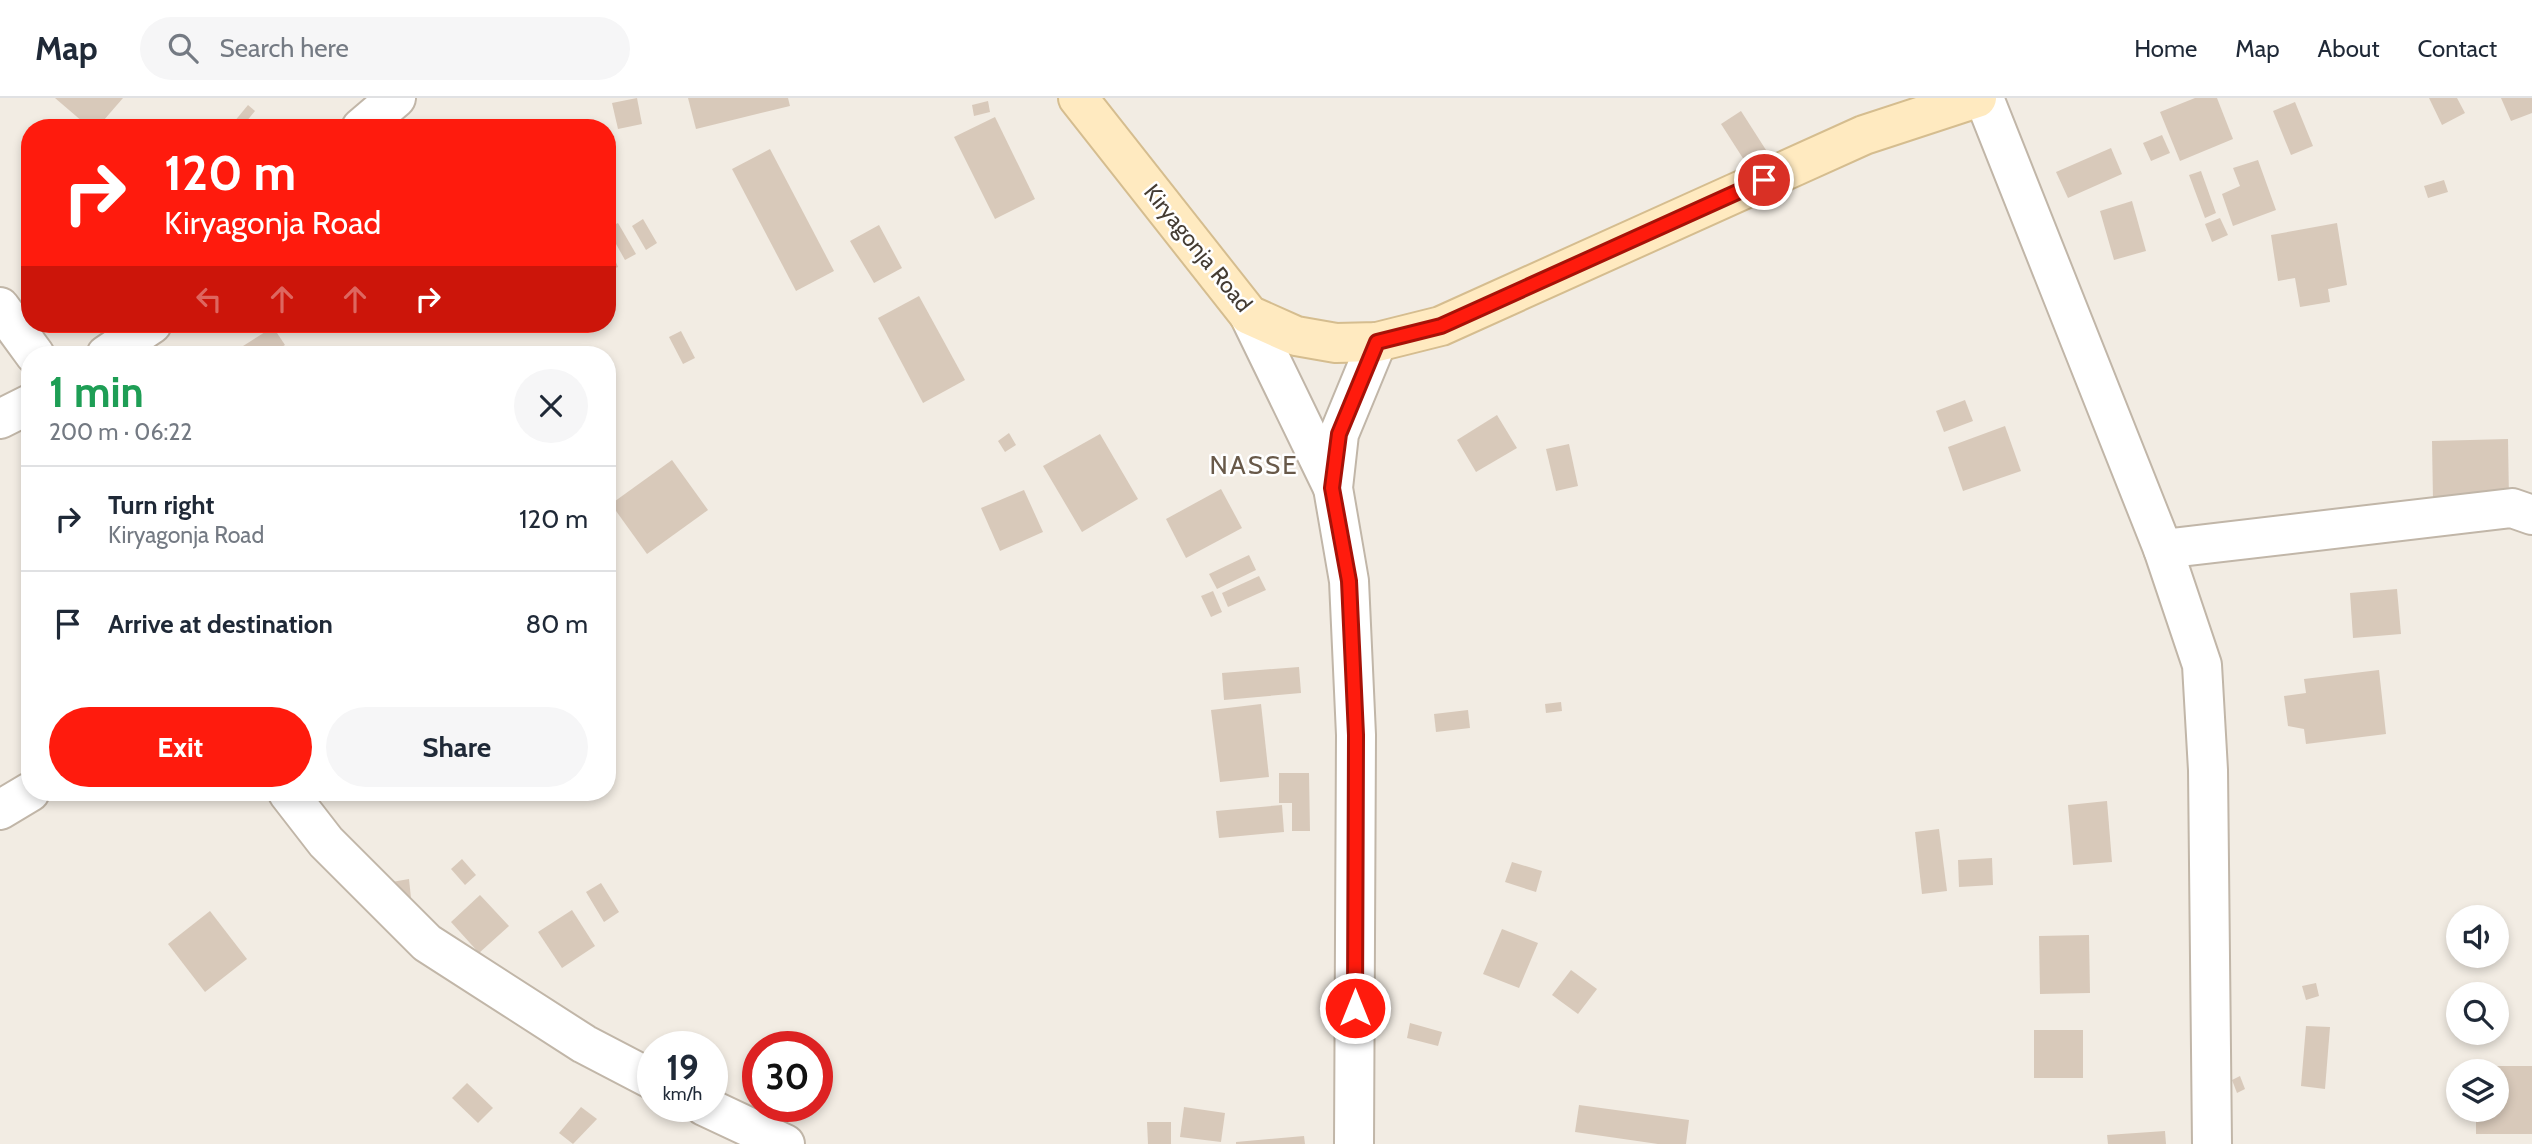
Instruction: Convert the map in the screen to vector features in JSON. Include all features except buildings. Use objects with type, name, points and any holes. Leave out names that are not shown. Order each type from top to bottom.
[{"type":"street","points":[[372,119],[396,98]]},
{"type":"street","name":"Kiryagonja Road","points":[[1078,98],[1249,315],[1296,336],[1336,343],[1377,342],[1441,326],[1864,135],[1977,98]]},
{"type":"street","points":[[1984,98],[2162,549],[2202,666],[2208,770],[2212,1144]]},
{"type":"street","points":[[0,307],[28,346]]},
{"type":"street","points":[[1249,315],[1332,488],[1349,581],[1356,735],[1354,1144]]},
{"type":"street","points":[[119,346],[139,333]]},
{"type":"street","points":[[1332,488],[1339,434],[1377,342]]},
{"type":"street","points":[[0,419],[21,408]]},
{"type":"street","points":[[2162,549],[2512,508],[2532,516]]},
{"type":"street","points":[[0,810],[21,797]]},
{"type":"street","points":[[294,801],[326,842],[427,943],[584,1044],[637,1072]]},
{"type":"street","points":[[728,1117],[785,1144]]},
{"type":"district","name":"NASSE","points":[[1254,465]]},
{"type":"route","points":[[1355,1008],[1356,735],[1349,581],[1332,488],[1334,453],[1339,434],[1377,342],[1441,326],[1764,180]]}]
